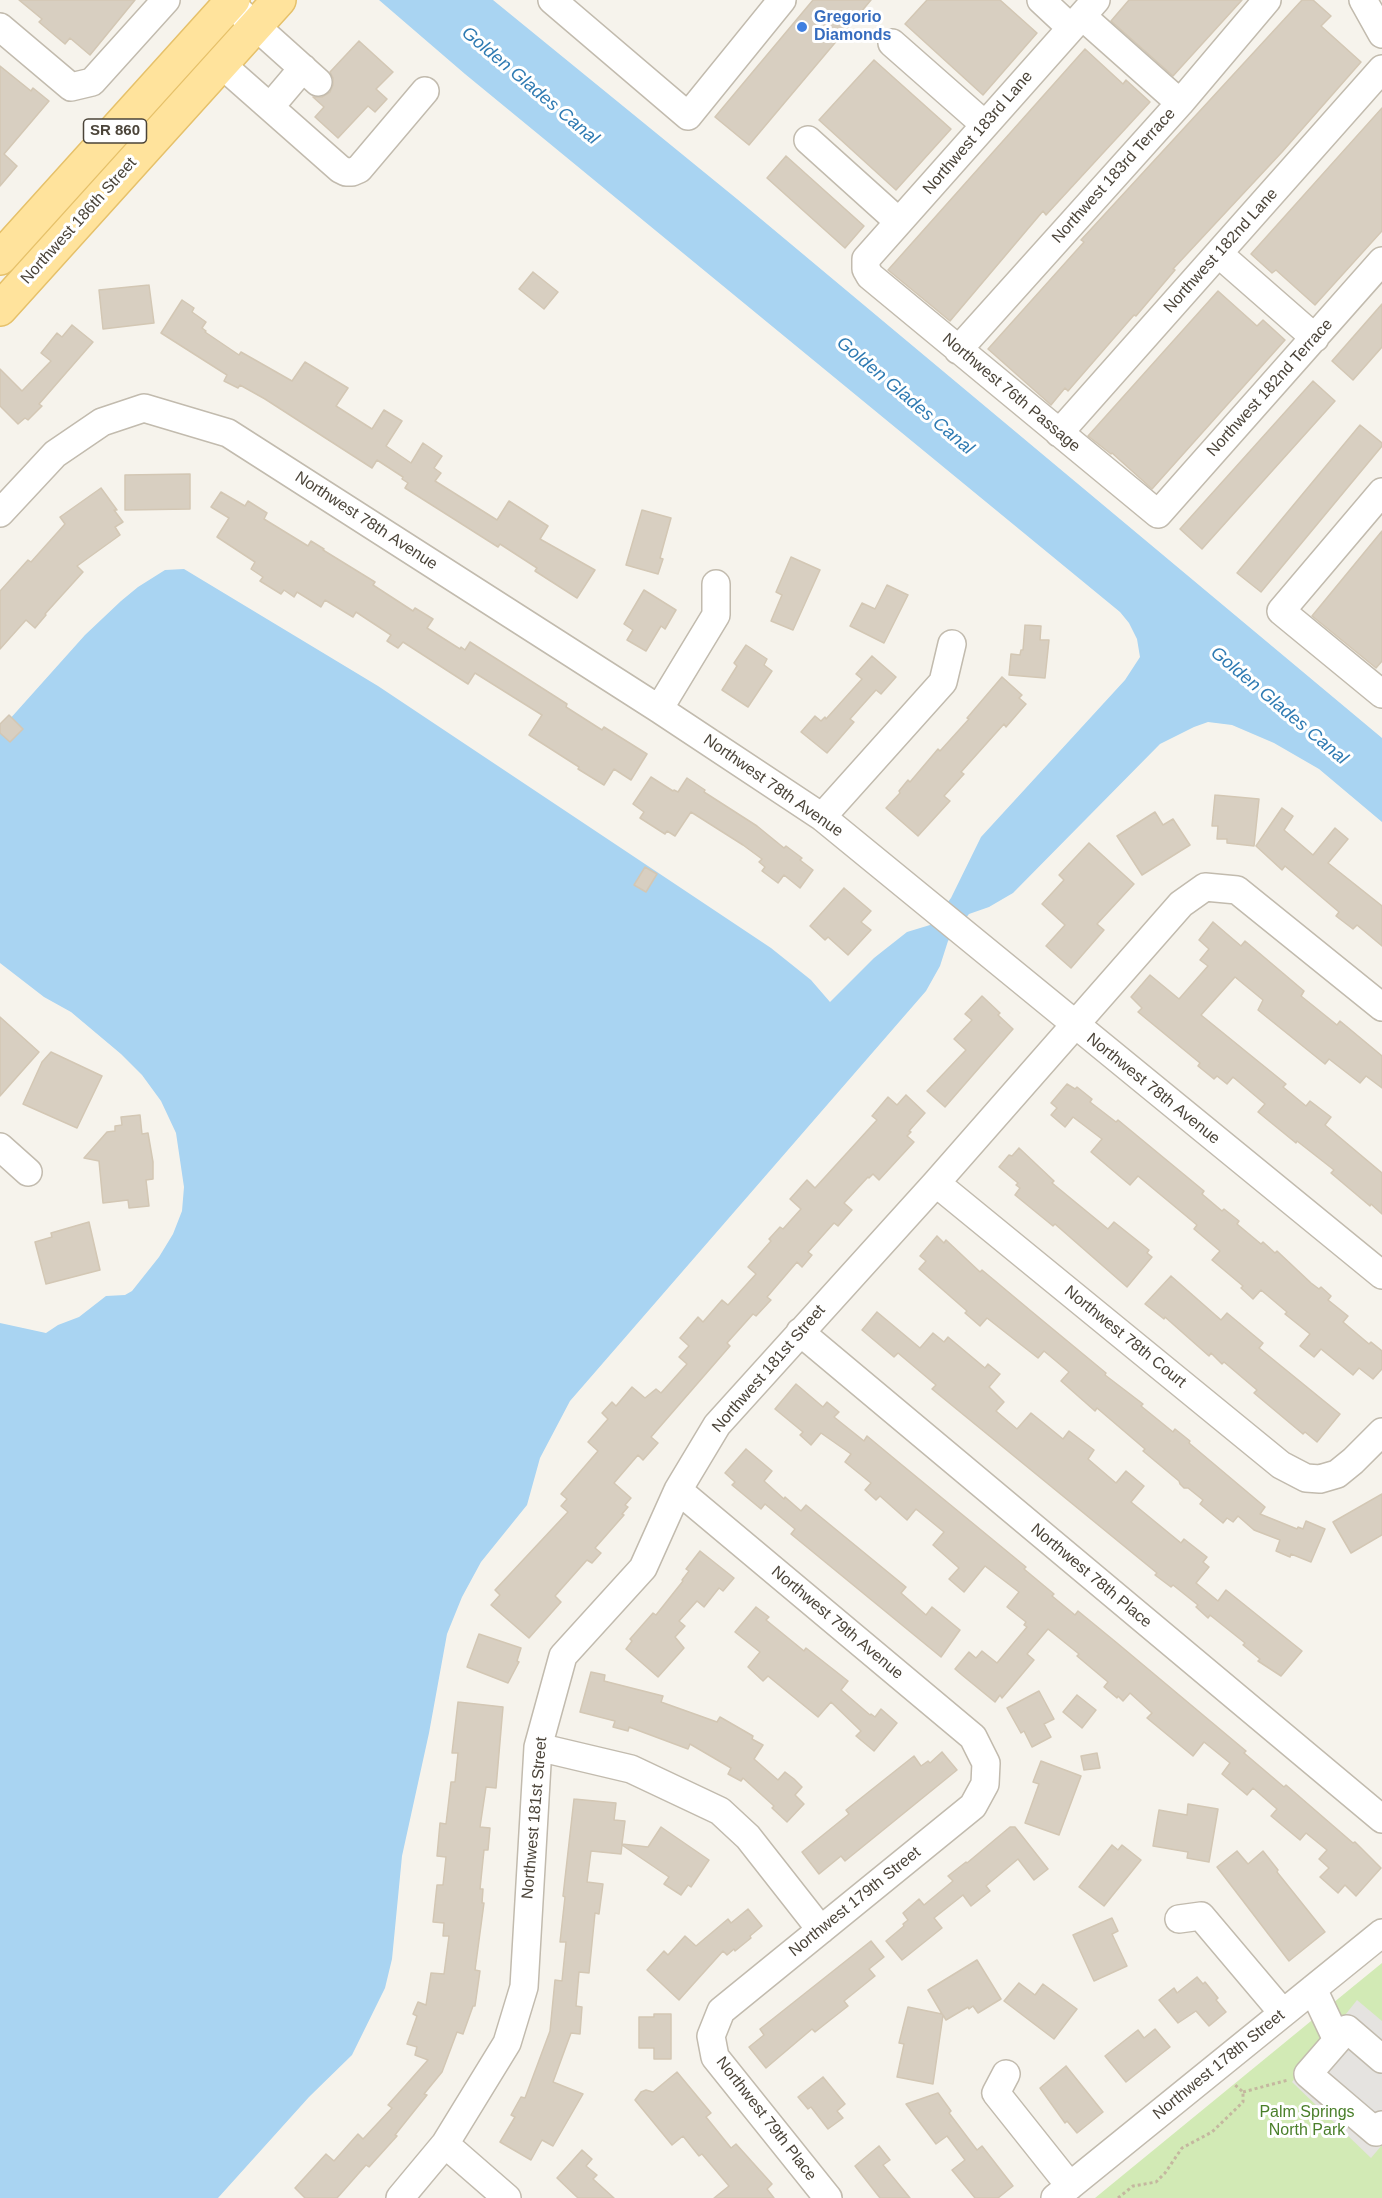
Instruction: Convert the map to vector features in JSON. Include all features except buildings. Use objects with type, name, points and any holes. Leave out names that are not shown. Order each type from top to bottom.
[{"type":"main road","name":"Northwest 186th Street","points":[[0,309],[279,0]]},
{"type":"main road","name":"Northwest 186th Street","points":[[0,258],[232,2]]},
{"type":"street","points":[[0,27],[71,87],[92,82],[166,0]]},
{"type":"street","points":[[556,1],[688,116],[782,0]]},
{"type":"street","points":[[1041,0],[1083,15],[1180,103]]},
{"type":"street","name":"Northwest 183rd Terrace","points":[[958,350],[1180,103],[1267,0]]},
{"type":"street","points":[[1363,0],[1382,34]]},
{"type":"street","points":[[232,2],[310,75],[270,107]]},
{"type":"street","name":"Northwest 183rd Lane","points":[[866,269],[866,259],[1083,15]]},
{"type":"street","points":[[892,43],[984,124]]},
{"type":"street","points":[[221,64],[340,169],[352,172],[359,169],[424,91]]},
{"type":"street","name":"Northwest 182nd Lane","points":[[1059,433],[1382,69]]},
{"type":"street","points":[[808,140],[899,222]]},
{"type":"street","points":[[1219,254],[1315,338]]},
{"type":"street","name":"Northwest 182nd Terrace","points":[[1158,514],[1382,261]]},
{"type":"street","name":"Northwest 76th Passage","points":[[866,269],[870,276],[958,350],[1158,514]]},
{"type":"street","name":"Northwest 78th Avenue","points":[[0,513],[55,454],[102,422],[144,408],[228,433],[659,709],[822,817],[1382,1275]]},
{"type":"street","points":[[1382,492],[1281,611],[1382,695]]},
{"type":"street","points":[[659,709],[716,615],[716,584]]},
{"type":"street","points":[[822,817],[943,682],[952,644]]},
{"type":"street","name":"Northwest 181st Street","points":[[400,2198],[445,2144],[507,2043],[524,1987],[538,1747],[563,1656],[643,1568],[678,1490],[717,1425],[936,1183],[1181,904],[1205,887],[1238,890],[1382,1007]]},
{"type":"street","points":[[0,1147],[28,1172]]},
{"type":"street","name":"Northwest 78th Court","points":[[936,1183],[1281,1465],[1306,1479],[1320,1479],[1337,1473],[1353,1461],[1382,1432]]},
{"type":"street","name":"Northwest 78th Place","points":[[800,1332],[1382,1819]]},
{"type":"street","name":"Northwest 79th Avenue","points":[[678,1490],[973,1737],[986,1763]]},
{"type":"street","points":[[538,1747],[631,1769],[720,1811],[748,1837],[821,1930]]},
{"type":"street","name":"Northwest 179th Street","points":[[711,2036],[722,2011],[973,1806],[986,1785],[986,1763]]},
{"type":"street","points":[[1179,1919],[1201,1916],[1283,2013]]},
{"type":"street","name":"Northwest 178th Street","points":[[1063,2192],[1382,1933]]},
{"type":"street","points":[[1313,1989],[1337,2040]]},
{"type":"street","points":[[1382,2059],[1347,2029],[1308,2074],[1376,2132],[1382,2126]]},
{"type":"street","name":"Northwest 79th Place","points":[[711,2036],[715,2057],[828,2198]]},
{"type":"street","points":[[1006,2074],[996,2093],[1063,2192]]},
{"type":"street","points":[[445,2144],[507,2198]]},
{"type":"path","points":[[1243,2092],[1308,2074]]},
{"type":"path","points":[[1118,2198],[1133,2186],[1156,2182],[1165,2174],[1182,2148],[1212,2132],[1243,2102],[1243,2092],[1234,2084]]},
{"type":"green space","name":"Palm Springs North Park","points":[[1382,1963],[1382,2198],[1095,2198],[1355,1985]]},
{"type":"shaded area","points":[[1357,2000],[1382,2021],[1382,2145],[1371,2158],[1292,2082]]},
{"type":"water","name":"Golden Glades Canal","points":[[379,0],[493,0],[737,199],[1382,738],[1382,822],[1319,769],[1274,743],[1232,725],[1208,722],[1160,744],[1013,893],[989,907],[969,914],[948,941],[940,966],[926,991],[570,1401],[540,1458],[527,1505],[481,1562],[462,1597],[447,1634],[429,1733],[402,1856],[392,1959],[385,1988],[352,2055],[309,2097],[218,2198],[0,2198],[0,1323],[46,1333],[58,1325],[79,1317],[106,1296],[125,1295],[132,1291],[159,1257],[173,1234],[182,1211],[184,1187],[176,1133],[161,1101],[142,1075],[71,1012],[44,997],[0,963],[0,730],[85,635],[121,601],[165,570],[184,569],[378,686],[771,948],[811,980],[830,1002],[874,958],[907,932],[930,925],[951,898],[981,837],[1125,680],[1140,657],[1137,639],[1120,612],[465,74]]},
{"type":"place","name":"Gregorio Diamonds","points":[[802,27]]}]
